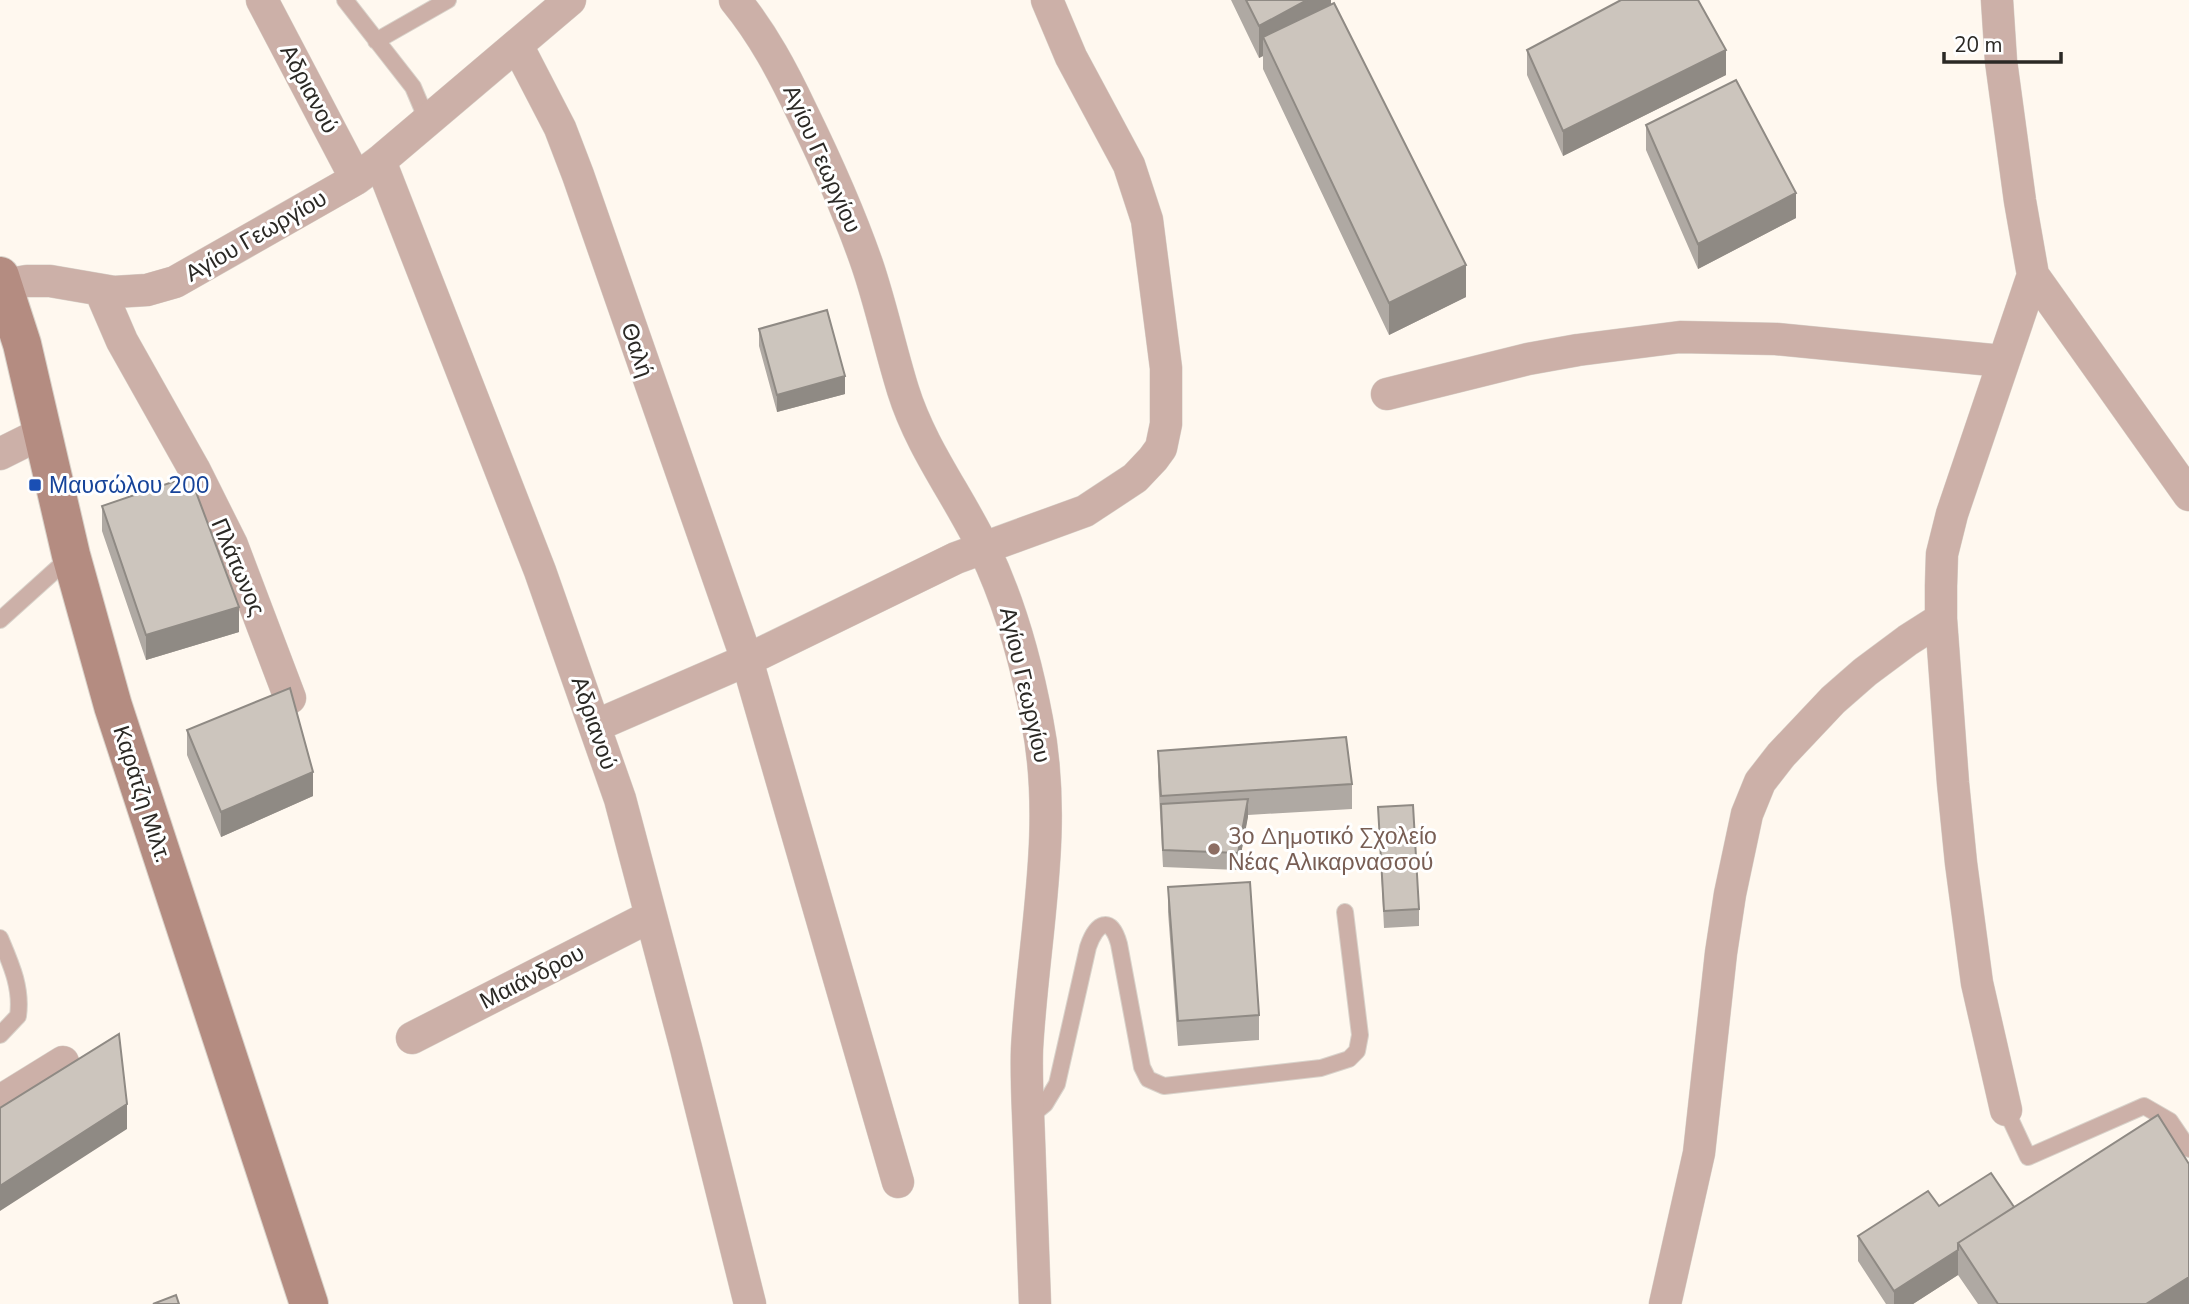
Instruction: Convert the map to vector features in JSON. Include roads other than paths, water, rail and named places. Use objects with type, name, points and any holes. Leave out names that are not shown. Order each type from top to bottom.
[{"type":"street","name":"Αδριανού","points":[[262,0],[368,170],[535,558],[620,799],[750,1304]]},
{"type":"street","name":"Αγίου Γεωργίου","points":[[2,281],[50,281],[114,292],[147,290],[174,282],[368,170],[570,0]]},
{"type":"street","name":"Αγίου Γεωργίου","points":[[735,0],[764,39],[820,150],[867,266],[915,423],[983,547],[1009,606],[1037,720],[1045,773],[1045,849],[1027,1051],[1035,1304]]},
{"type":"street","points":[[594,726],[747,660],[933,568],[983,547],[1085,511],[1135,478],[1161,448],[1166,424],[1166,368],[1152,251],[1142,198],[1129,164],[1071,57],[1046,0]]},
{"type":"street","points":[[1997,0],[2001,61],[2033,275],[2189,495]]},
{"type":"street","name":"Θαλή","points":[[517,45],[564,140],[747,660],[898,1182]]},
{"type":"street","points":[[2006,1110],[1977,983],[1965,889],[1941,619],[1942,554],[1962,480],[2033,275]]},
{"type":"street","name":"Καράτζη Μιλτ.","points":[[2,281],[22,344],[71,555],[117,719],[309,1304]]},
{"type":"street","name":"Πλάτωνος","points":[[100,290],[122,341],[194,470],[232,545],[290,698]]},
{"type":"street","points":[[1387,394],[1528,359],[1680,337],[1776,339],[2002,361]]},
{"type":"street","points":[[0,454],[44,432]]},
{"type":"street","points":[[1665,1304],[1699,1153],[1721,953],[1747,814],[1760,782],[1781,755],[1833,700],[1865,672],[1941,619]]},
{"type":"street","name":"Μαιάνδρου","points":[[412,1038],[651,916]]},
{"type":"street","points":[[0,1101],[63,1062]]},
{"type":"lane","points":[[345,0],[413,87],[426,120]]},
{"type":"lane","points":[[376,41],[448,0]]},
{"type":"lane","points":[[0,620],[71,555]]},
{"type":"lane","points":[[1028,1118],[1045,1104],[1057,1084],[1088,947],[1093,934],[1099,926],[1105,924],[1116,931],[1142,1067],[1148,1079],[1164,1086],[1321,1068],[1349,1059],[1357,1051],[1360,1035],[1345,912]]},
{"type":"lane","points":[[0,938],[16,977],[19,994],[18,1016],[0,1035]]},
{"type":"lane","points":[[2006,1110],[2028,1157],[2144,1106],[2170,1121],[2189,1149]]},
{"type":"place","name":"Μαυσώλου 200","points":[[35,485]]},
{"type":"place","name":"3ο Δημοτικό Σχολείο Νέας Αλικαρνασσού","points":[[1214,849]]}]
